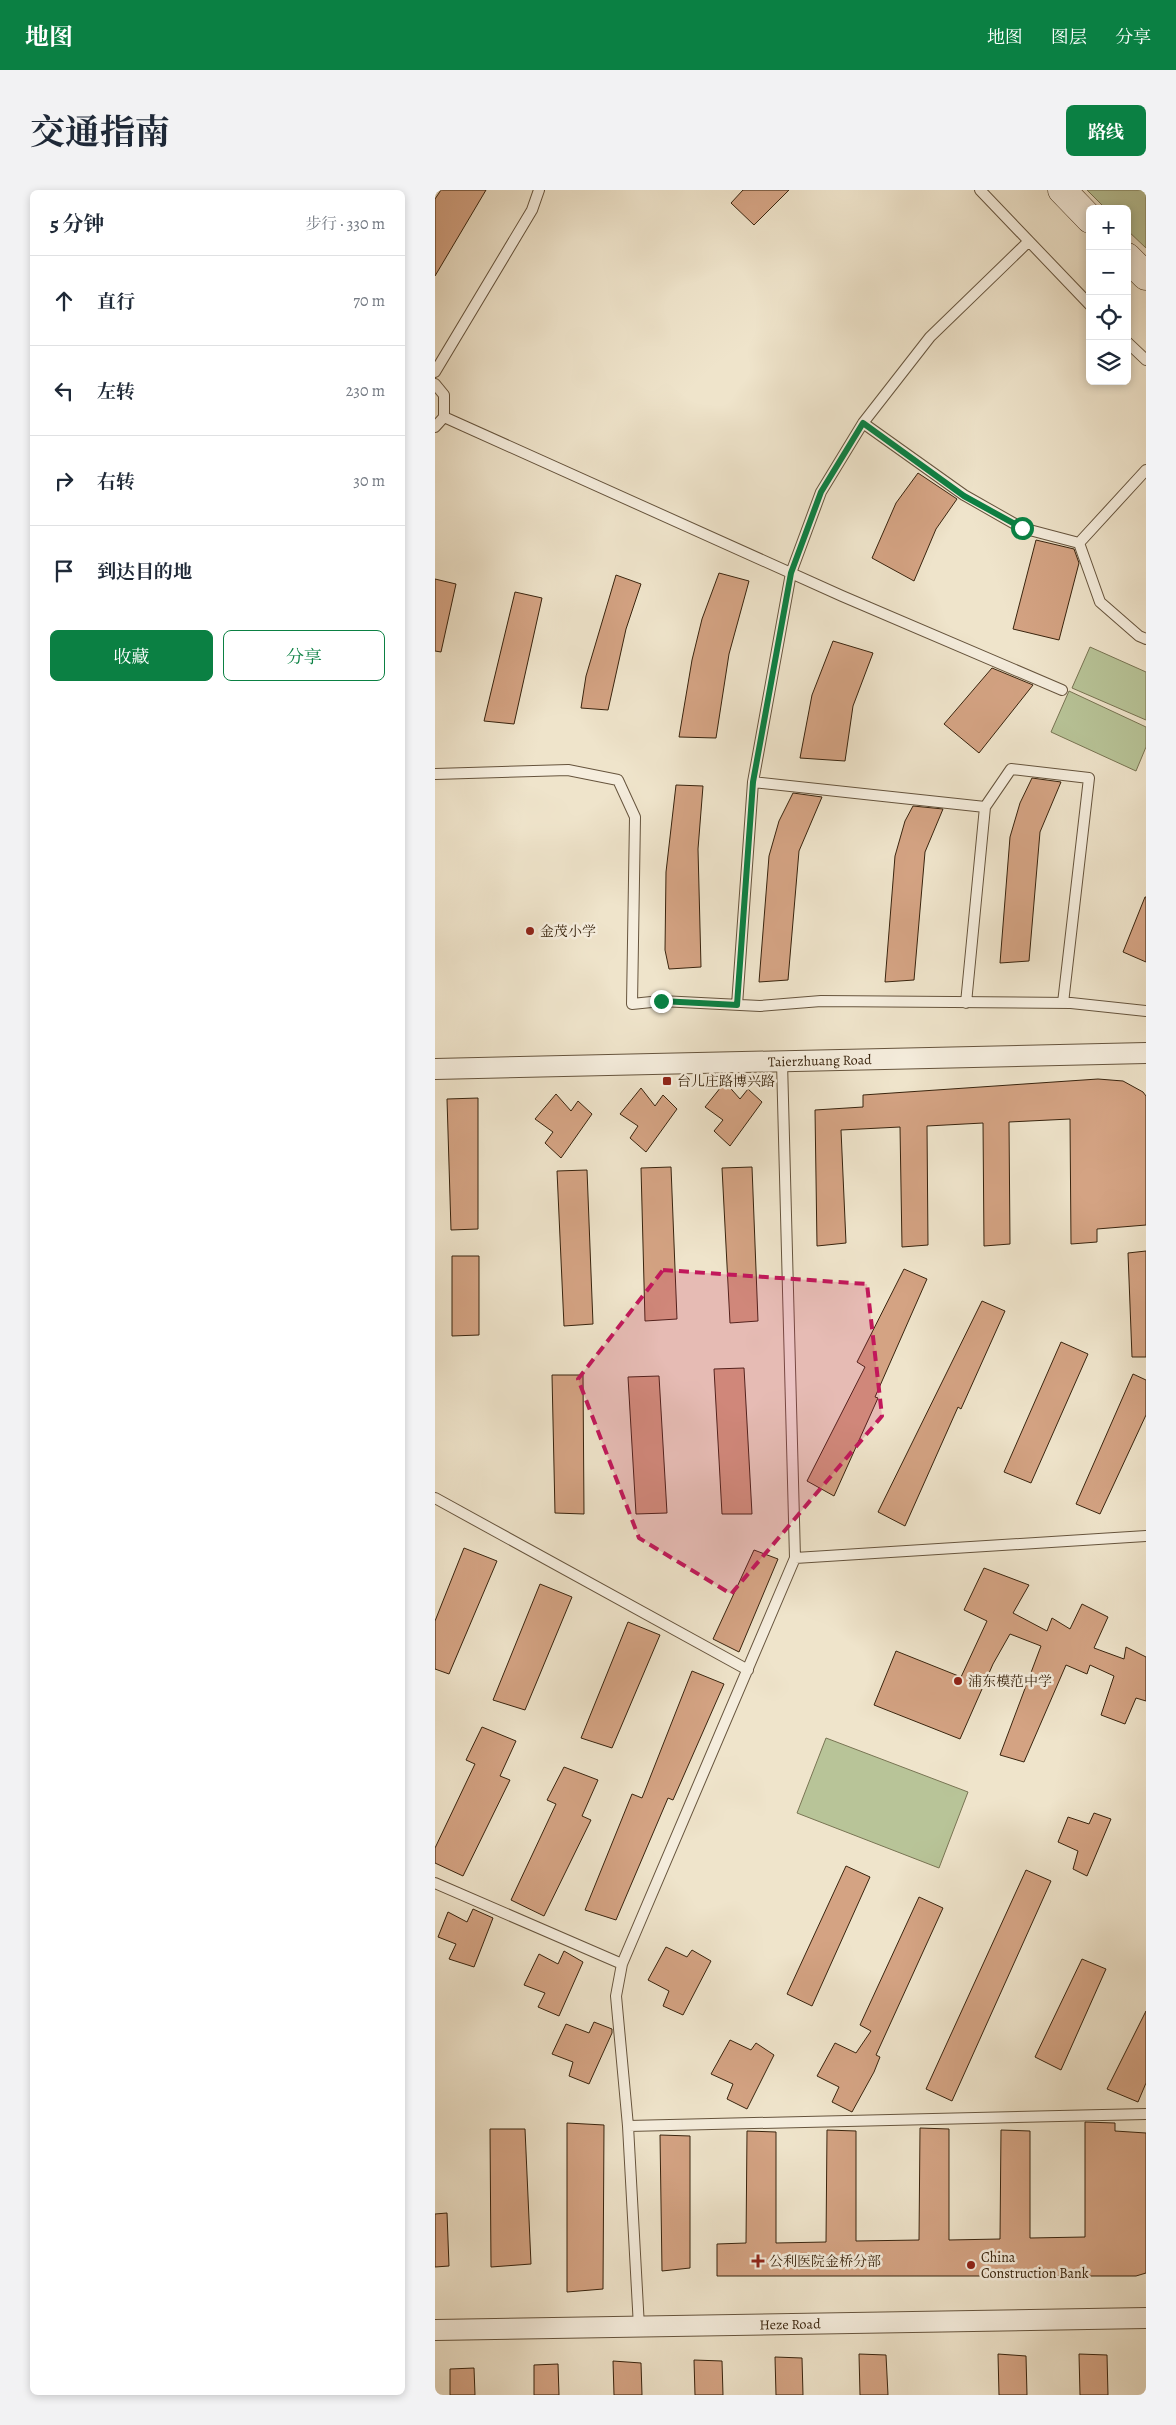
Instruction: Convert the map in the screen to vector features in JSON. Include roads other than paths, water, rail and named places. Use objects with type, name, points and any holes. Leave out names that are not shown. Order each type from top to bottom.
[{"type":"main road","points":[[1062,190],[1086,215]]},
{"type":"main road","points":[[1131,261],[1146,276]]},
{"type":"street","name":"Taierzhuang Road","points":[[435,1069],[1146,1053]]},
{"type":"street","name":"Heze Road","points":[[435,2330],[1146,2318]]},
{"type":"lane","points":[[435,372],[532,210],[539,190]]},
{"type":"lane","points":[[980,190],[1086,301]]},
{"type":"lane","points":[[737,1005],[753,782],[791,573],[821,492],[863,423],[930,337],[1028,242]]},
{"type":"lane","points":[[1131,346],[1146,360]]},
{"type":"lane","points":[[435,384],[444,395],[445,417],[435,427]]},
{"type":"lane","points":[[445,417],[791,573],[1062,690]]},
{"type":"lane","points":[[863,423],[964,496],[1022,528],[1079,543]]},
{"type":"lane","points":[[1079,543],[1146,470]]},
{"type":"lane","points":[[1079,543],[1100,602],[1139,636],[1146,639]]},
{"type":"lane","points":[[966,1002],[985,807],[1011,769],[1089,778],[1063,1003]]},
{"type":"lane","points":[[435,774],[567,770],[619,780],[635,817],[632,1004],[661,1001],[759,1006],[821,1001],[1063,1003],[1146,1010]]},
{"type":"lane","points":[[753,782],[985,807]]},
{"type":"lane","points":[[639,2327],[628,2126],[616,1996],[622,1964],[795,1558],[782,1062]]},
{"type":"lane","points":[[435,1498],[748,1670]]},
{"type":"lane","points":[[795,1558],[1146,1536]]},
{"type":"lane","points":[[435,1883],[622,1964]]},
{"type":"lane","points":[[628,2126],[1146,2114]]},
{"type":"place","name":"金茂小学","points":[[530,931]]},
{"type":"place","name":"台儿庄路博兴路","points":[[667,1081]]},
{"type":"place","name":"浦东模范中学","points":[[958,1681]]},
{"type":"place","name":"公利医院金桥分部","points":[[758,2261]]},
{"type":"place","name":"China Construction Bank","points":[[971,2265]]}]
